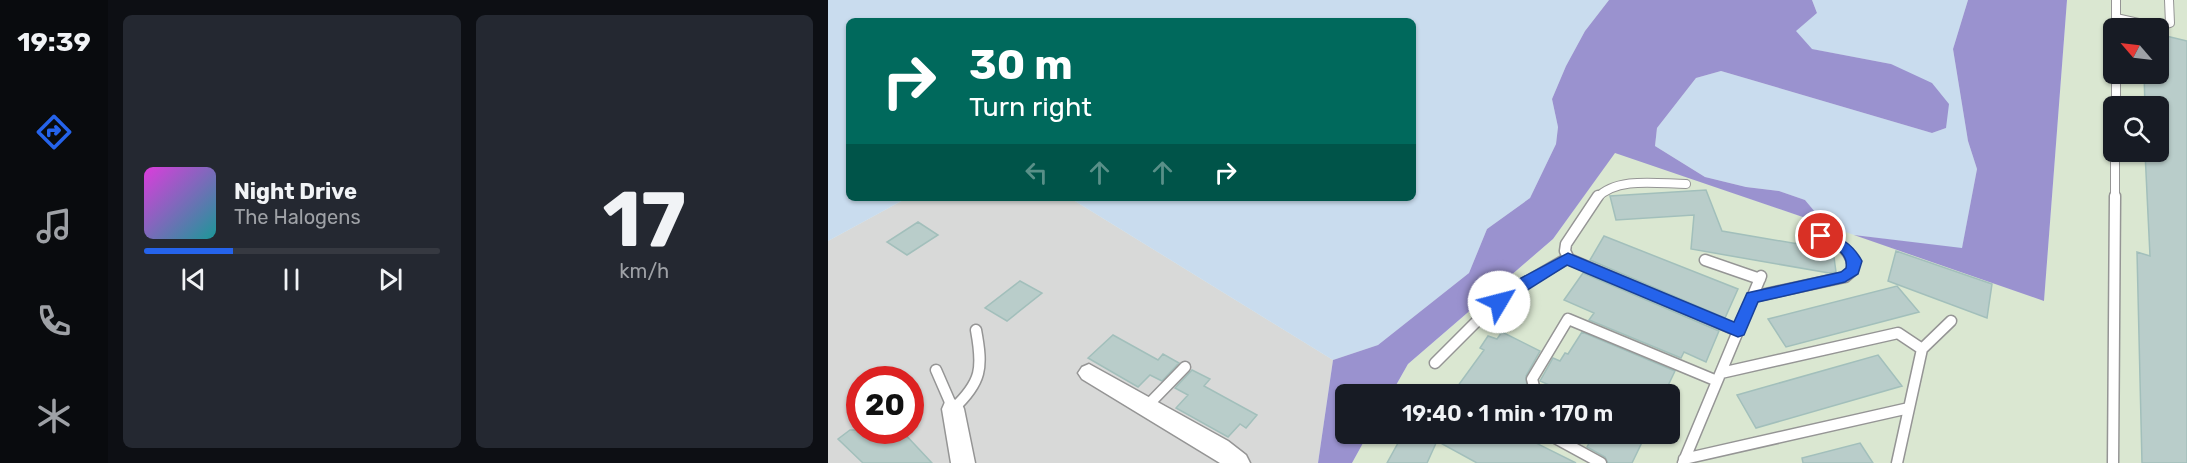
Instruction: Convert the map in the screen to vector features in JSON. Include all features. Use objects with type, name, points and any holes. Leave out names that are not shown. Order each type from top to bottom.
[{"type":"street","points":[[1089,373],[1220,449],[1238,463]]},
{"type":"street","points":[[953,409],[963,463]]},
{"type":"lane","points":[[2116,0],[2116,18]]},
{"type":"lane","points":[[2169,0],[2169,23]]},
{"type":"lane","points":[[2112,463],[2115,162]]},
{"type":"lane","points":[[1686,183],[1627,186],[1602,192],[1567,239],[1565,249],[1568,258],[1574,263],[1738,331]]},
{"type":"lane","points":[[1752,297],[1845,277],[1853,270],[1855,261],[1849,251],[1837,242],[1805,231]]},
{"type":"lane","points":[[1435,363],[1482,316],[1515,288],[1568,258]]},
{"type":"lane","points":[[1683,461],[1760,278],[1705,260]]},
{"type":"lane","points":[[1533,384],[1532,380],[1568,319],[1719,377],[1898,333],[1922,349]]},
{"type":"lane","points":[[1897,463],[1922,349],[1952,321]]},
{"type":"lane","points":[[936,370],[953,409],[972,393],[981,374],[976,330]]},
{"type":"lane","points":[[1147,406],[1185,367]]},
{"type":"lane","points":[[1683,461],[1909,408]]},
{"type":"lane","points":[[1566,444],[1601,463]]},
{"type":"shaded area","points":[[828,0],[1609,0],[1585,31],[1566,66],[1552,99],[1558,127],[1556,144],[1530,198],[1487,229],[1469,273],[1378,345],[1333,360],[1075,201],[1416,201],[1416,18],[846,18],[846,201],[901,201],[828,241]]},
{"type":"shaded area","points":[[1609,0],[1812,0],[1817,13],[1796,31],[1812,49],[1891,64],[1932,83],[1949,104],[1946,128],[1932,133],[1721,71],[1696,78],[1657,128],[1655,146],[1705,177],[1746,187],[1779,191],[1805,200],[1826,225],[1615,153],[1553,239],[1408,364],[1397,384],[1335,384],[1335,444],[1362,444],[1352,463],[1318,463],[1333,360],[1378,345],[1469,273],[1487,229],[1530,198],[1556,144],[1558,127],[1552,99],[1566,66],[1585,31]]},
{"type":"shaded area","points":[[1812,0],[1968,0],[1953,49],[1968,141],[1977,169],[1962,249],[1854,235],[1826,225],[1805,200],[1779,191],[1746,187],[1705,177],[1655,146],[1657,128],[1696,78],[1721,71],[1932,133],[1946,128],[1891,64],[1811,49],[1795,31],[1817,13]]},
{"type":"shaded area","points":[[1968,0],[2067,0],[2044,301],[1854,235],[1962,248],[1977,169],[1968,141],[1953,49]]},
{"type":"shaded area","points":[[2067,0],[2187,0],[2187,463],[1352,463],[1362,444],[1680,444],[1680,384],[1397,384],[1408,364],[1553,239],[1615,152],[2044,300]]},
{"type":"shaded area","points":[[901,201],[1075,201],[1333,360],[1318,463],[828,463],[828,241]]},
{"type":"building","points":[[2169,37],[2187,41],[2187,463],[2142,463],[2137,252],[2150,256],[2145,162],[2169,162],[2169,96],[2145,96],[2144,84],[2169,84]]},
{"type":"building","points":[[1706,190],[1722,231],[1833,250],[1836,272],[1829,273],[1691,249],[1694,215],[1616,220],[1610,196]]},
{"type":"building","points":[[918,222],[938,235],[907,255],[887,242]]},
{"type":"building","points":[[1604,236],[1738,289],[1725,318],[1590,260]]},
{"type":"building","points":[[1896,251],[1992,284],[1987,318],[1888,281]]},
{"type":"building","points":[[1583,273],[1719,331],[1706,362],[1684,352],[1681,358],[1589,320],[1594,313],[1564,300]]},
{"type":"building","points":[[1020,281],[1042,293],[1007,321],[985,308]]},
{"type":"building","points":[[1897,286],[1919,312],[1786,347],[1768,319]]},
{"type":"building","points":[[1502,332],[1540,351],[1526,376],[1527,384],[1459,384],[1484,350],[1480,348],[1488,336],[1497,339]]},
{"type":"building","points":[[1582,332],[1675,371],[1669,384],[1547,384],[1540,381],[1553,358],[1560,361],[1565,353],[1568,354]]},
{"type":"building","points":[[1113,335],[1158,360],[1163,354],[1179,363],[1162,381],[1150,375],[1138,387],[1088,358]]},
{"type":"building","points":[[1878,355],[1902,386],[1756,428],[1737,395]]},
{"type":"building","points":[[1192,370],[1210,379],[1204,386],[1257,415],[1246,428],[1240,424],[1228,437],[1176,408],[1188,395],[1175,388]]},
{"type":"building","points":[[846,433],[846,444],[914,444],[932,463],[863,463],[838,439]]},
{"type":"building","points":[[1860,443],[1873,463],[1803,463],[1802,458]]},
{"type":"building","points":[[1397,444],[1436,444],[1427,463],[1387,463]]},
{"type":"building","points":[[1442,444],[1538,444],[1576,463],[1477,463]]},
{"type":"building","points":[[1589,444],[1641,444],[1632,463],[1608,463],[1605,457],[1587,447]]},
{"type":"route","points":[[1499,302],[1515,288],[1568,258],[1574,263],[1738,331],[1752,297],[1845,277],[1853,270],[1855,261],[1849,251],[1837,242],[1821,236]]}]
